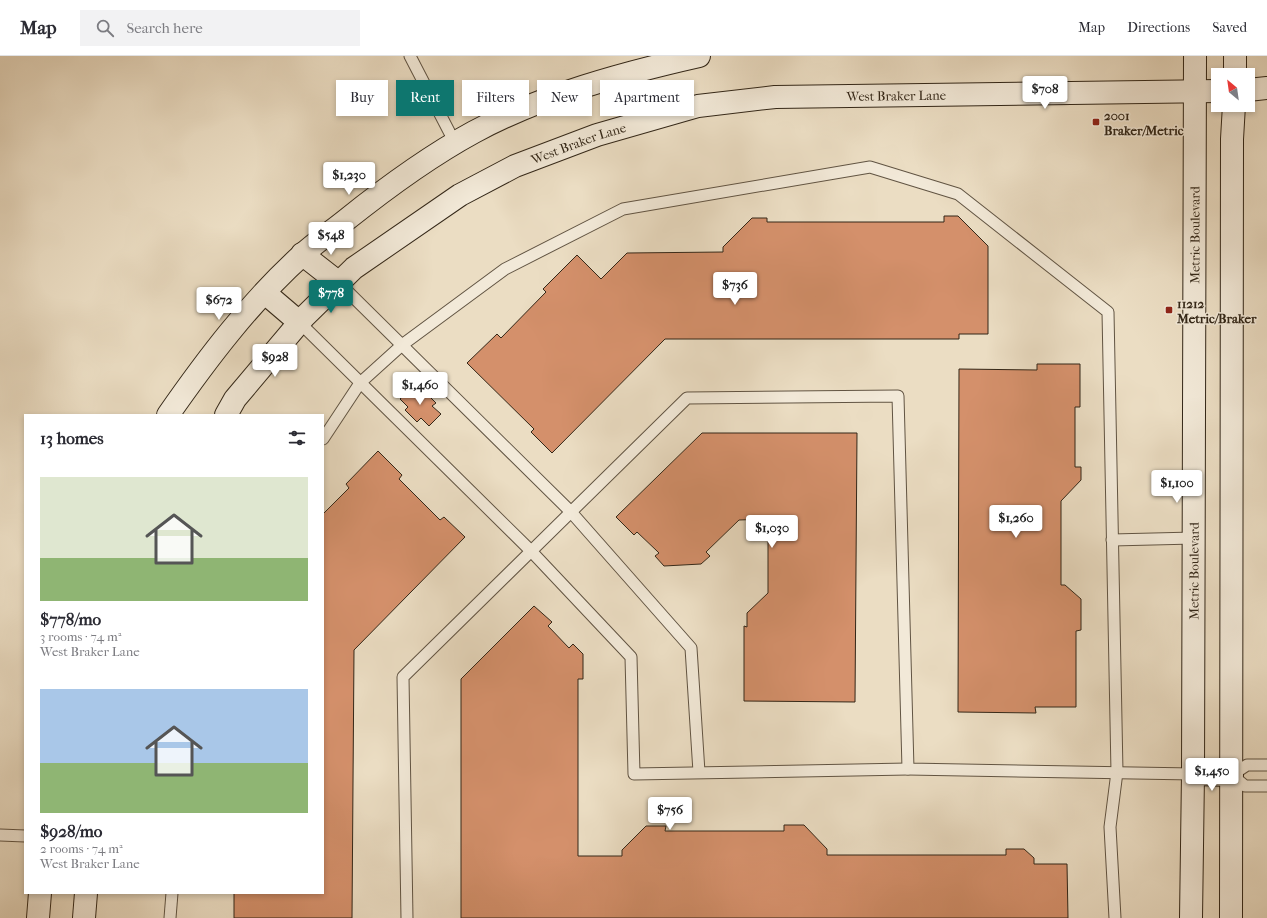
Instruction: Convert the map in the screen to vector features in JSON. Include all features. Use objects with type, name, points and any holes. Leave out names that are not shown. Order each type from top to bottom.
[{"type":"main road","points":[[169,414],[206,361],[265,293],[302,254],[396,180],[455,143],[509,116],[584,86],[652,67],[699,56]]},
{"type":"main road","name":"Metric Boulevard","points":[[1191,918],[1196,56]]},
{"type":"main road","points":[[1235,56],[1235,68]]},
{"type":"main road","points":[[1255,89],[1267,88]]},
{"type":"main road","name":"West Braker Lane","points":[[227,414],[235,399],[299,322],[354,268],[424,218],[460,195],[515,166],[597,135],[698,106],[775,97],[1211,91]]},
{"type":"main road","points":[[1231,918],[1232,162],[1234,112]]},
{"type":"main road","points":[[302,254],[339,283]]},
{"type":"main road","points":[[265,293],[299,322]]},
{"type":"main road","points":[[1193,774],[1232,775]]},
{"type":"main road","points":[[38,918],[40,894]]},
{"type":"main road","points":[[84,918],[86,894]]},
{"type":"lane","points":[[410,56],[455,143]]},
{"type":"lane","points":[[324,437],[360,382],[402,345],[505,269],[623,209],[870,167],[958,194],[1108,312],[1117,772],[1110,827],[1115,918]]},
{"type":"lane","points":[[339,283],[571,512],[691,648],[699,772]]},
{"type":"lane","points":[[299,322],[531,551],[631,657],[634,774],[908,769],[1193,774]]},
{"type":"lane","points":[[407,918],[402,677],[687,398],[898,396],[908,769]]},
{"type":"lane","points":[[1112,540],[1194,538]]},
{"type":"lane","points":[[1267,765],[1247,765],[1232,775],[1245,786],[1267,786]]},
{"type":"lane","points":[[0,835],[24,836]]},
{"type":"lane","points":[[170,918],[172,894]]},
{"type":"building","points":[[944,216],[958,216],[988,246],[988,334],[959,334],[959,339],[665,339],[552,453],[531,432],[534,429],[467,363],[497,334],[501,338],[546,292],[543,289],[577,255],[601,279],[627,253],[723,252],[723,247],[752,218],[767,218],[767,222],[944,222]]},
{"type":"building","points":[[1037,364],[1080,364],[1080,407],[1075,407],[1075,467],[1081,467],[1081,480],[1061,501],[1061,585],[1065,585],[1081,599],[1081,630],[1076,631],[1076,707],[1035,707],[1036,713],[958,712],[959,369],[1037,370]]},
{"type":"building","points":[[413,387],[421,394],[424,391],[436,403],[432,406],[441,414],[429,426],[421,418],[417,422],[405,410],[408,407],[400,399]]},
{"type":"building","points":[[702,433],[857,433],[855,702],[744,701],[744,626],[747,627],[747,613],[768,593],[768,519],[739,520],[706,552],[710,556],[701,564],[664,566],[655,556],[659,553],[637,532],[634,535],[616,517]]},
{"type":"building","points":[[378,451],[402,475],[399,479],[440,520],[444,517],[465,537],[354,650],[352,918],[234,918],[234,894],[324,894],[324,513],[349,488],[346,484]]},
{"type":"building","points":[[534,606],[552,622],[548,626],[569,648],[573,644],[583,654],[583,679],[578,679],[578,856],[622,856],[622,850],[646,826],[666,826],[665,831],[784,831],[784,825],[804,825],[827,849],[827,855],[1006,855],[1006,849],[1024,849],[1034,858],[1034,864],[1067,864],[1068,918],[461,918],[461,679]]},
{"type":"place","name":"2001 Braker/Metric","points":[[1096,122]]},
{"type":"place","name":"11212 Metric/Braker","points":[[1169,310]]}]
